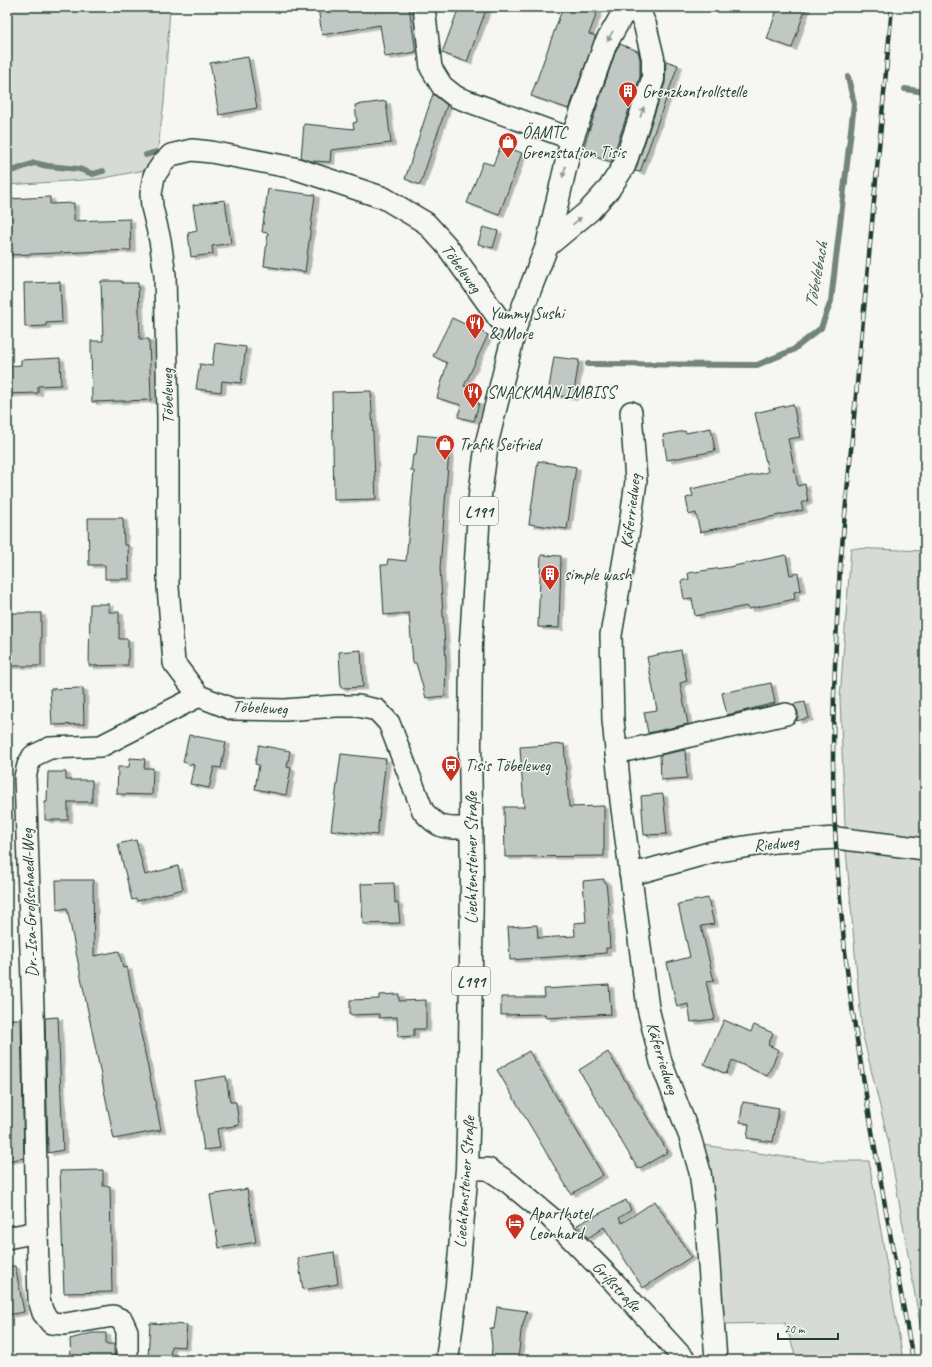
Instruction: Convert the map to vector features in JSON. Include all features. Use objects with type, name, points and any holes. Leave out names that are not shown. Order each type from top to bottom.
[{"type":"main road","name":"Liechtensteiner Straße","points":[[447,1360],[457,1285],[467,1169],[470,1053],[472,828],[470,745],[471,642],[480,495],[487,442],[516,325],[547,246],[572,139],[605,45],[622,16],[636,7],[645,26],[653,58],[653,79],[624,166],[609,189],[589,211],[547,246]]},
{"type":"street","points":[[424,7],[431,68],[442,86],[456,97],[572,139]]},
{"type":"street","name":"Töbeleweg","points":[[472,828],[442,827],[431,820],[423,811],[389,723],[376,710],[358,706],[284,710],[232,709],[199,696],[174,663],[168,587],[166,275],[152,207],[151,194],[154,176],[171,155],[192,150],[211,152],[294,168],[384,198],[426,223],[446,245],[499,319],[516,325]]},
{"type":"street","name":"Käferriedweg","points":[[631,412],[636,481],[612,635],[613,720],[630,873],[648,1008],[661,1062],[690,1138],[700,1172],[705,1211],[716,1360]]},
{"type":"street","name":"Dr.-Isa-Großschaedl-Weg","points":[[127,1360],[128,1331],[122,1320],[113,1316],[65,1324],[51,1323],[42,1313],[39,1300],[33,1009],[25,777],[28,765],[33,756],[50,748],[101,746],[199,696]]},
{"type":"street","points":[[616,753],[786,714]]},
{"type":"street","name":"Riedweg","points":[[630,873],[645,871],[712,852],[776,842],[836,838],[925,849]]},
{"type":"street","name":"Grißstraße","points":[[467,1169],[488,1169],[508,1182],[548,1216],[613,1281],[685,1360]]},
{"type":"street","points":[[7,1238],[37,1232]]},
{"type":"shaded area","points":[[7,7],[170,7],[164,103],[155,168],[99,179],[7,185]]},
{"type":"shaded area","points":[[851,548],[925,551],[925,1353],[889,1144],[862,1032],[846,850],[840,698]]},
{"type":"shaded area","points":[[703,1145],[813,1161],[869,1161],[903,1360],[797,1360],[785,1323],[718,1324]]},
{"type":"building","points":[[318,7],[409,7],[416,52],[385,57],[380,25],[322,35]]},
{"type":"building","points":[[459,7],[487,7],[467,62],[442,53]]},
{"type":"building","points":[[563,7],[599,7],[589,34],[596,36],[569,109],[531,96]]},
{"type":"building","points":[[778,7],[806,7],[792,48],[767,39]]},
{"type":"building","points":[[620,44],[638,51],[640,59],[640,77],[611,162],[582,152],[616,50]]},
{"type":"building","points":[[248,57],[257,108],[219,115],[210,63]]},
{"type":"building","points":[[666,61],[678,65],[640,172],[635,171],[665,83]]},
{"type":"building","points":[[433,94],[447,105],[420,185],[405,179]]},
{"type":"building","points":[[386,101],[391,143],[331,150],[330,162],[311,161],[301,158],[304,124],[354,129],[353,123],[357,122],[355,105]]},
{"type":"building","points":[[501,145],[522,153],[499,215],[467,203],[483,162],[493,165]]},
{"type":"building","points":[[268,189],[315,195],[305,272],[264,266],[268,233],[262,232]]},
{"type":"building","points":[[50,197],[50,204],[74,203],[74,221],[130,219],[131,250],[7,255],[7,199]]},
{"type":"building","points":[[225,200],[231,243],[212,246],[213,254],[191,257],[188,233],[197,231],[193,205]]},
{"type":"building","points":[[483,227],[498,231],[493,248],[478,244]]},
{"type":"building","points":[[101,281],[138,283],[140,339],[149,339],[151,400],[92,402],[91,341],[103,341]]},
{"type":"building","points":[[60,282],[62,322],[46,323],[46,326],[25,327],[24,283]]},
{"type":"building","points":[[452,318],[488,335],[464,386],[474,389],[471,400],[479,403],[474,421],[458,417],[461,405],[437,398],[447,363],[433,356]]},
{"type":"building","points":[[215,343],[246,347],[241,383],[222,381],[221,392],[196,389],[200,364],[212,366]]},
{"type":"building","points":[[554,357],[579,360],[573,398],[548,394]]},
{"type":"building","points":[[60,358],[61,385],[38,386],[38,393],[7,394],[7,366],[21,365],[21,360]]},
{"type":"building","points":[[371,391],[376,499],[334,500],[332,392]]},
{"type":"building","points":[[793,404],[800,437],[788,439],[798,486],[805,484],[808,501],[801,503],[803,510],[700,532],[696,513],[689,515],[686,498],[693,496],[691,489],[768,472],[755,413]]},
{"type":"building","points":[[711,428],[715,451],[667,460],[663,435],[685,431],[686,433]]},
{"type":"building","points":[[418,435],[450,438],[440,568],[446,662],[445,696],[426,698],[416,663],[413,663],[409,613],[384,615],[381,565],[387,565],[388,559],[406,561],[414,471],[411,471],[413,455],[416,455]]},
{"type":"building","points":[[538,461],[576,467],[567,529],[529,524]]},
{"type":"building","points":[[88,518],[123,518],[124,545],[128,545],[129,579],[105,579],[105,565],[89,565]]},
{"type":"building","name":"simple wash","points":[[541,555],[561,556],[559,628],[538,627]]},
{"type":"building","points":[[786,555],[790,575],[798,573],[801,590],[794,592],[795,599],[748,609],[747,606],[695,616],[692,598],[684,599],[681,581],[689,579],[688,573],[729,567]]},
{"type":"building","points":[[90,604],[109,604],[109,612],[119,612],[119,639],[128,639],[128,665],[89,666]]},
{"type":"building","points":[[7,613],[41,613],[41,666],[7,666]]},
{"type":"building","points":[[361,650],[363,687],[341,688],[339,652]]},
{"type":"building","points":[[681,650],[687,681],[680,683],[688,724],[648,733],[644,712],[657,710],[647,657]]},
{"type":"building","points":[[771,683],[775,703],[727,715],[722,693]]},
{"type":"building","points":[[83,688],[84,724],[52,725],[50,689]]},
{"type":"building","points":[[805,702],[809,718],[796,721],[798,712],[793,704]]},
{"type":"building","points":[[189,735],[226,742],[221,768],[214,767],[209,788],[190,784],[194,765],[183,762]]},
{"type":"building","points":[[564,744],[569,807],[604,806],[604,856],[505,857],[504,807],[524,807],[520,747]]},
{"type":"building","points":[[259,745],[290,751],[287,767],[291,768],[286,795],[255,789],[259,765],[255,764]]},
{"type":"building","points":[[685,750],[687,778],[661,780],[660,755]]},
{"type":"building","points":[[341,754],[386,759],[377,835],[331,830]]},
{"type":"building","points":[[130,758],[145,759],[144,768],[153,768],[152,795],[117,794],[118,767],[129,767]]},
{"type":"building","points":[[48,772],[66,772],[66,780],[92,780],[92,802],[68,802],[68,820],[45,820]]},
{"type":"building","points":[[663,794],[667,834],[644,835],[641,796]]},
{"type":"building","points":[[136,840],[145,875],[178,866],[183,889],[137,901],[136,899],[132,900],[118,844]]},
{"type":"building","points":[[604,879],[604,882],[606,882],[609,912],[610,948],[606,948],[606,953],[510,960],[508,927],[537,925],[538,938],[575,936],[574,923],[586,922],[583,881]]},
{"type":"building","points":[[56,880],[93,880],[94,956],[119,951],[123,968],[127,967],[161,1130],[114,1139],[67,908],[57,910]]},
{"type":"building","points":[[394,883],[395,903],[398,903],[400,923],[363,924],[361,884]]},
{"type":"building","points":[[708,898],[714,924],[701,926],[714,981],[706,982],[715,1019],[691,1022],[688,1004],[677,1007],[667,963],[690,957],[678,904]]},
{"type":"building","points":[[609,985],[611,1014],[546,1018],[545,1014],[501,1015],[501,997],[545,997],[544,989]]},
{"type":"building","points":[[399,994],[399,1001],[426,1000],[426,1029],[414,1029],[414,1036],[398,1037],[397,1017],[379,1018],[379,1014],[350,1015],[350,1000],[379,999],[379,995]]},
{"type":"building","points":[[58,1017],[63,1150],[48,1153],[45,1018]]},
{"type":"building","points":[[7,1019],[21,1019],[24,1158],[7,1161]]},
{"type":"building","points":[[724,1020],[751,1032],[754,1025],[773,1033],[768,1045],[779,1050],[767,1076],[732,1060],[726,1074],[704,1064]]},
{"type":"building","points":[[529,1051],[603,1175],[571,1194],[497,1070]]},
{"type":"building","points":[[608,1052],[668,1152],[638,1169],[579,1070]]},
{"type":"building","points":[[226,1076],[230,1102],[236,1102],[239,1125],[217,1129],[220,1148],[204,1150],[194,1081]]},
{"type":"building","points":[[743,1102],[779,1108],[773,1142],[747,1138],[749,1124],[740,1122]]},
{"type":"building","points":[[103,1170],[103,1186],[110,1186],[112,1292],[64,1293],[60,1171]]},
{"type":"building","points":[[247,1189],[256,1242],[219,1248],[210,1195]]},
{"type":"building","points":[[626,1200],[631,1210],[619,1218],[622,1223],[655,1201],[691,1257],[643,1288],[604,1227],[588,1238],[577,1225]]},
{"type":"building","points":[[334,1252],[338,1284],[303,1290],[298,1258]]},
{"type":"building","points":[[7,1266],[15,1266],[24,1312],[7,1315]]},
{"type":"building","points":[[497,1307],[527,1311],[521,1331],[518,1360],[491,1360],[492,1346],[490,1328],[494,1329]]},
{"type":"building","points":[[150,1323],[187,1325],[185,1347],[171,1346],[170,1359],[148,1358]]},
{"type":"building","points":[[92,1333],[106,1333],[106,1344],[114,1344],[114,1360],[71,1360],[70,1339]]},
{"type":"waterway","name":"Töbelebach","points":[[588,364],[757,365],[793,350],[821,328],[831,301],[854,104],[848,77]]},
{"type":"waterway","points":[[905,89],[925,92]]},
{"type":"waterway","name":"Töbelebach","points":[[146,155],[156,152]]},
{"type":"waterway","name":"Töbelebach","points":[[7,170],[15,170],[34,163],[79,169],[93,174],[103,171]]},
{"type":"railway","points":[[892,7],[840,568],[834,688],[833,783],[838,873],[851,1004],[873,1139],[913,1360]]},
{"type":"place","name":"Grenzkontrollstelle","points":[[628,108]]},
{"type":"place","name":"ÖAMTC Grenzstation Tisis","points":[[508,159]]},
{"type":"place","name":"Yummy Sushi & More","points":[[475,340]]},
{"type":"place","name":"SNACKMAN IMBISS","points":[[473,409]]},
{"type":"place","name":"Trafik Seifried","points":[[445,461]]},
{"type":"place","name":"simple wash","points":[[550,591]]},
{"type":"place","name":"Tisis Töbeleweg","points":[[451,782]]},
{"type":"place","name":"Aparthotel Leonhard","points":[[515,1240]]}]
